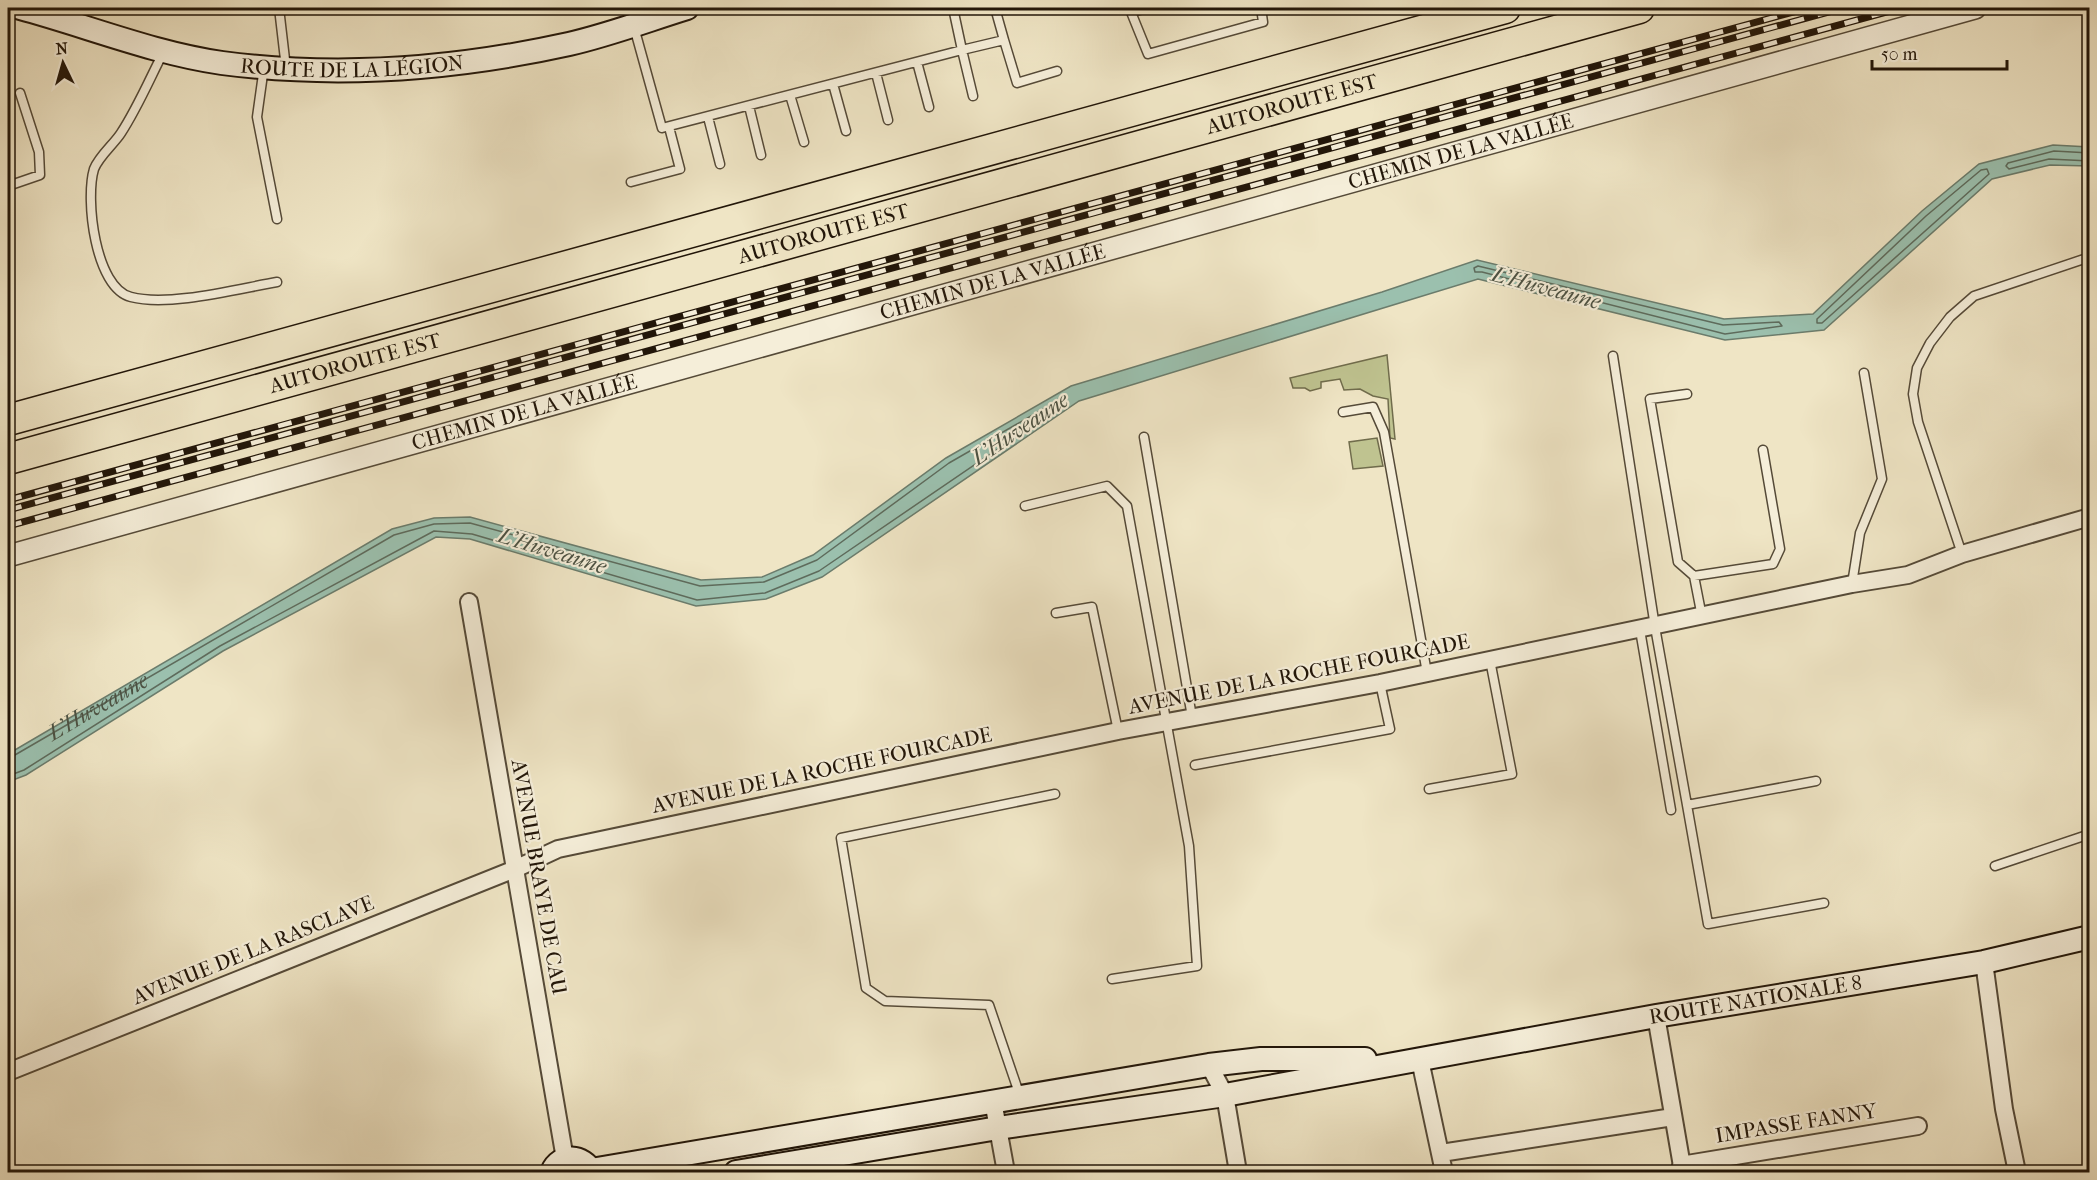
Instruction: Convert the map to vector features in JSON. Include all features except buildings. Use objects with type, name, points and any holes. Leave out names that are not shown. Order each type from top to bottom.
[{"type":"highway","name":"AUTOROUTE EST","points":[[8,420],[1505,8]]},
{"type":"highway","name":"AUTOROUTE EST","points":[[8,459],[1639,8]]},
{"type":"main road","name":"ROUTE DE LA LÉGION","points":[[20,8],[164,51],[220,62],[275,68],[351,70],[470,62],[571,44],[687,8]]},
{"type":"main road","name":"ROUTE NATIONALE 8","points":[[1420,1060],[1656,1016],[1984,962],[2090,937]]},
{"type":"main road","points":[[559,1166],[583,1161],[591,1171],[1209,1065],[1261,1059],[1420,1060]]},
{"type":"main road","points":[[736,1173],[786,1169],[998,1128],[1225,1095],[1420,1060]]},
{"type":"street","name":"CHEMIN DE LA VALLÉE","points":[[8,556],[1976,8]]},
{"type":"street","name":"AVENUE DE LA ROCHE FOURCADE","points":[[515,869],[558,849],[1118,731],[1427,673],[1852,584],[1908,575],[1962,554],[2090,517]]},
{"type":"street","name":"AVENUE BRAYE DE CAU","points":[[468,602],[515,869],[559,1166]]},
{"type":"street","name":"AVENUE DE LA RASCLAVE","points":[[8,1072],[515,869]]},
{"type":"street","points":[[1984,962],[2004,1109],[2017,1173]]},
{"type":"street","points":[[1656,1016],[1682,1169]]},
{"type":"street","points":[[1420,1060],[1444,1173]]},
{"type":"street","points":[[1209,1065],[1225,1095],[1238,1173]]},
{"type":"street","points":[[993,1101],[1006,1173]]},
{"type":"street","points":[[1441,1154],[1673,1117]]},
{"type":"street","name":"IMPASSE FANNY","points":[[1682,1169],[1918,1126]]},
{"type":"street","points":[[781,1137],[786,1169]]},
{"type":"lane","points":[[277,219],[257,117],[275,68],[279,8]]},
{"type":"lane","points":[[952,8],[973,96]]},
{"type":"lane","points":[[995,8],[1017,83],[1058,71]]},
{"type":"lane","points":[[1149,8],[1131,12],[1148,54],[1263,22],[1261,8]]},
{"type":"lane","points":[[633,24],[662,128],[1004,40]]},
{"type":"lane","points":[[164,51],[122,132],[94,168],[90,206],[101,261],[111,282],[129,297],[158,301],[277,282]]},
{"type":"lane","points":[[917,62],[929,107]]},
{"type":"lane","points":[[876,73],[888,120]]},
{"type":"lane","points":[[833,84],[846,131]]},
{"type":"lane","points":[[8,186],[40,175],[39,152],[20,93]]},
{"type":"lane","points":[[790,95],[804,142]]},
{"type":"lane","points":[[749,106],[762,154]]},
{"type":"lane","points":[[708,117],[720,164]]},
{"type":"lane","points":[[631,182],[680,169],[669,127]]},
{"type":"lane","points":[[1962,554],[1918,422],[1913,394],[1917,368],[1930,343],[1950,317],[1974,296],[2090,257]]},
{"type":"lane","points":[[1613,356],[1671,810]]},
{"type":"lane","points":[[1852,584],[1860,533],[1882,479],[1864,373]]},
{"type":"lane","points":[[1687,394],[1650,399],[1678,562],[1694,576],[1702,617]]},
{"type":"lane","points":[[1343,412],[1373,407],[1384,432],[1427,673]]},
{"type":"lane","points":[[1144,436],[1192,717]]},
{"type":"lane","points":[[1694,576],[1773,564],[1780,549],[1763,450]]},
{"type":"lane","points":[[1025,506],[1107,486],[1127,506],[1189,846],[1197,966],[1112,979]]},
{"type":"lane","points":[[1056,613],[1092,607],[1118,731]]},
{"type":"lane","points":[[1647,628],[1687,805],[1708,924],[1824,903]]},
{"type":"lane","points":[[1429,789],[1512,774],[1490,660]]},
{"type":"lane","points":[[1195,765],[1390,729],[1380,682]]},
{"type":"lane","points":[[1687,805],[1816,782]]},
{"type":"lane","points":[[1020,1096],[988,1005],[885,1001],[866,988],[842,838],[1055,794]]},
{"type":"lane","points":[[1995,866],[2090,834]]},
{"type":"shaded area","points":[[1387,355],[1395,439],[1390,438],[1388,399],[1373,396],[1360,389],[1344,390],[1340,379],[1321,382],[1321,388],[1310,391],[1305,388],[1293,388],[1290,378]]},
{"type":"shaded area","points":[[1377,438],[1383,466],[1353,469],[1349,442]]},
{"type":"water","name":"L'Huveaune","points":[[2053,145],[2089,147],[2089,166],[2050,165],[1992,179],[1824,330],[1725,340],[1478,279],[1079,401],[822,577],[766,599],[696,606],[470,539],[436,537],[223,651],[26,775],[8,782],[8,754],[392,529],[434,518],[470,517],[701,580],[762,577],[813,555],[946,458],[1071,386],[1382,292],[1477,260],[1724,319],[1813,314],[1922,211],[1979,164]]},
{"type":"railway","points":[[8,500],[1808,8]]},
{"type":"railway","points":[[8,510],[1843,8]]},
{"type":"railway","points":[[8,526],[1901,8]]}]
